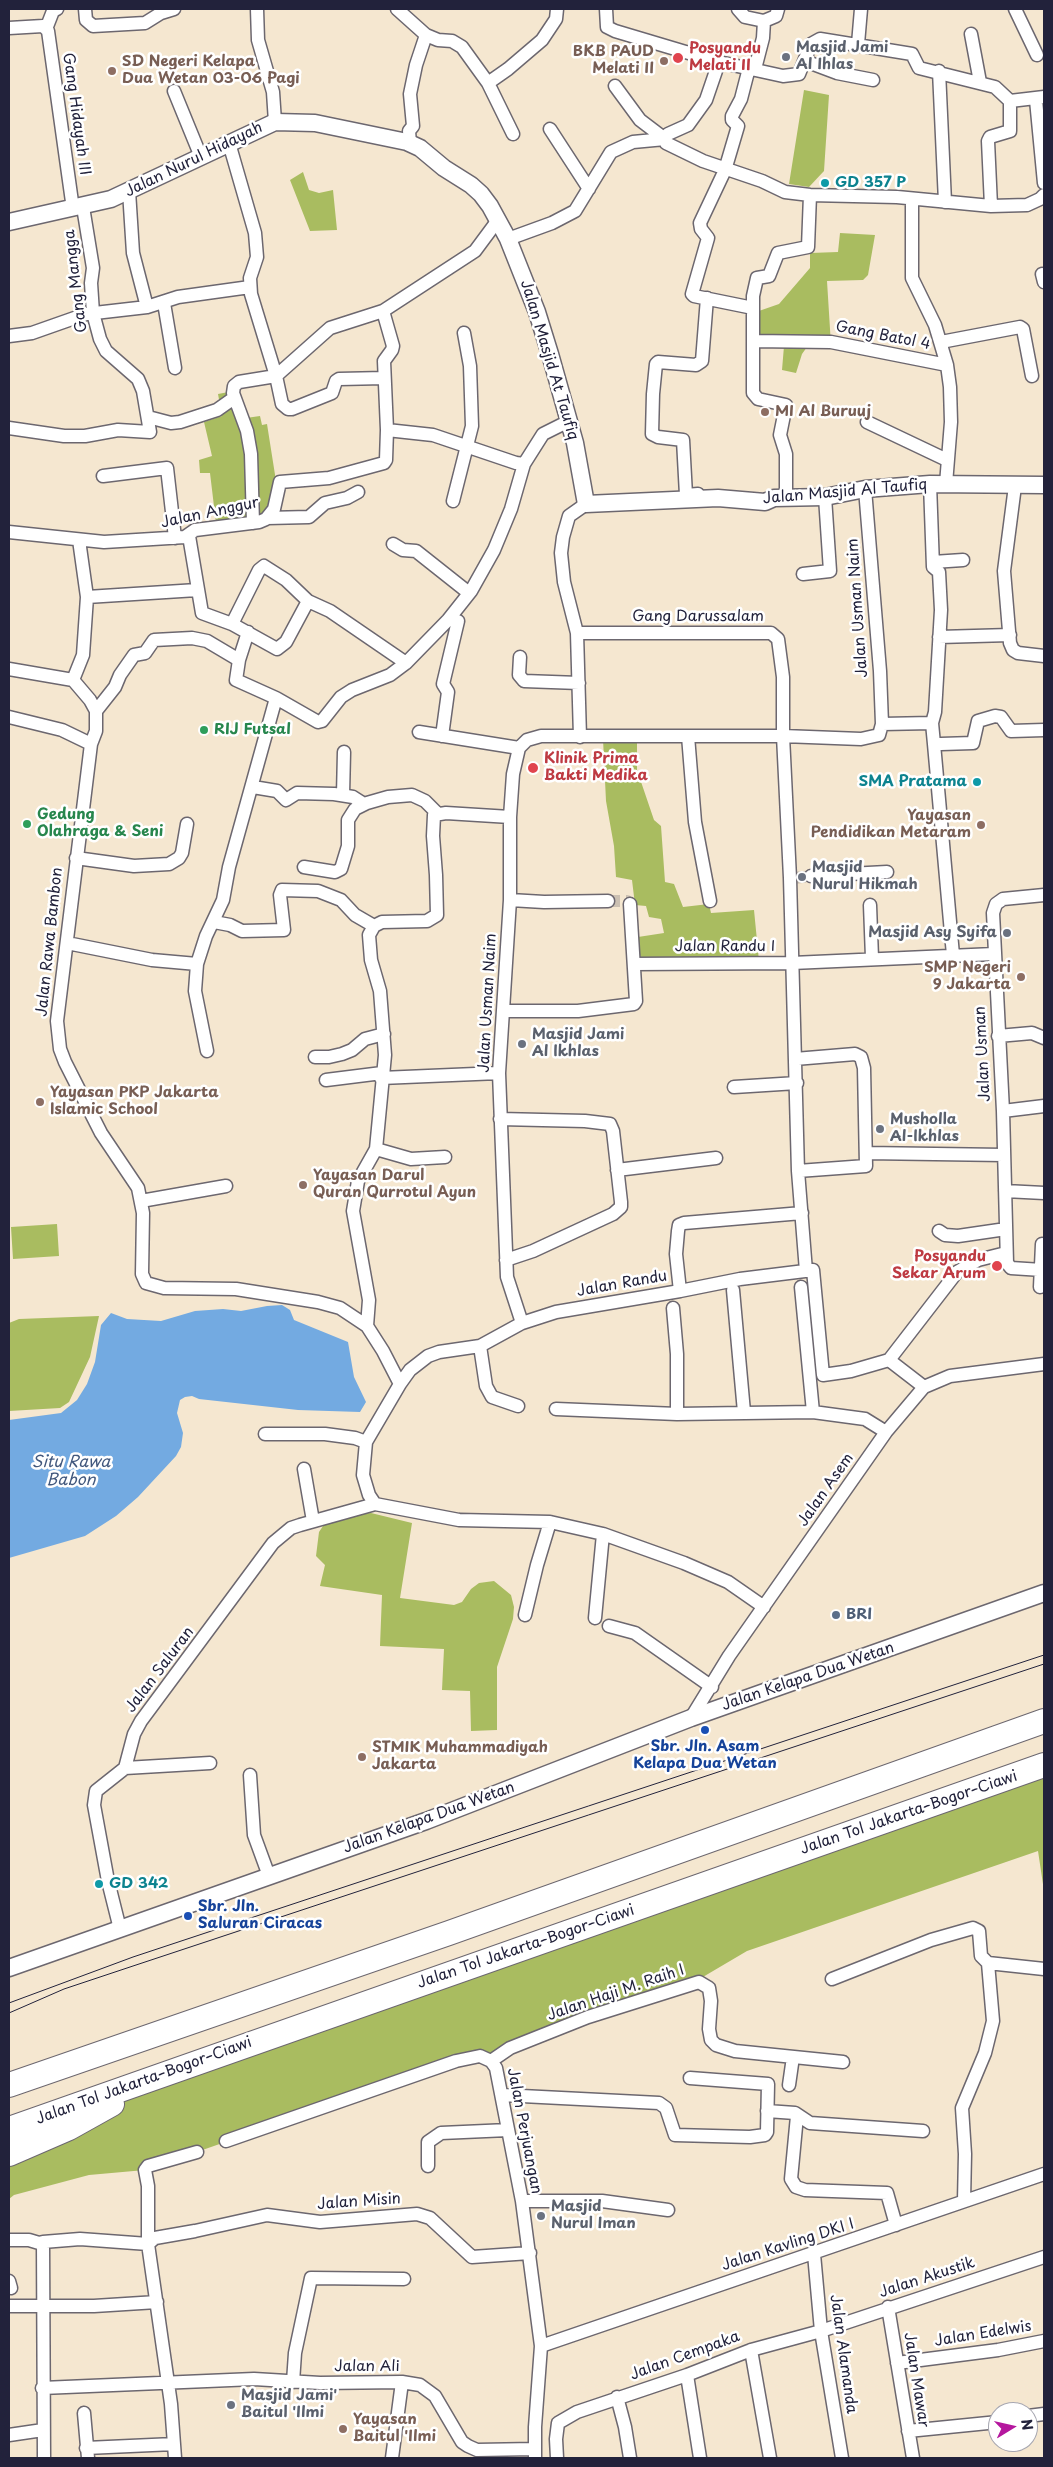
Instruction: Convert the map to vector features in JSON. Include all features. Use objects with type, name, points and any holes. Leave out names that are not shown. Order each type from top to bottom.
[{"type":"highway","points":[[9,2086],[449,1934],[1044,1721]]},
{"type":"highway","name":"Jalan Tol Jakarta–Bogor–Ciawi","points":[[9,2129],[1044,1765]]},
{"type":"highway","points":[[9,2154],[84,2120],[161,2074]]},
{"type":"street","points":[[9,28],[45,27],[53,11],[57,9]]},
{"type":"street","points":[[85,14],[93,26],[145,23],[161,13],[174,9]]},
{"type":"street","points":[[257,9],[258,40],[273,92],[274,122]]},
{"type":"street","points":[[397,9],[426,35],[457,43],[488,83],[514,134]]},
{"type":"street","points":[[488,83],[508,69],[542,40],[556,19],[557,9]]},
{"type":"street","points":[[606,9],[605,23],[610,28],[719,62],[752,69],[794,76],[799,74],[811,44],[815,40],[858,44],[912,54],[919,68],[996,87],[1010,101],[1010,131],[992,136],[988,141],[991,206]]},
{"type":"street","points":[[738,9],[745,17],[764,21],[776,16],[778,9]]},
{"type":"street","points":[[858,44],[861,9]]},
{"type":"street","points":[[1015,9],[1042,55]]},
{"type":"street","points":[[753,308],[692,294],[707,239],[700,225],[725,170],[738,126],[732,120],[732,116],[741,99],[763,38],[764,21]]},
{"type":"street","name":"Gang Hidayah III","points":[[45,27],[78,208]]},
{"type":"street","points":[[971,34],[980,82]]},
{"type":"street","points":[[410,143],[409,131],[413,126],[410,94],[416,65],[426,35]]},
{"type":"street","points":[[805,61],[837,74],[873,80]]},
{"type":"street","points":[[665,139],[668,134],[688,125],[698,114],[706,100],[719,62]]},
{"type":"street","points":[[939,72],[945,202]]},
{"type":"street","points":[[615,86],[640,120],[674,148],[725,170],[762,181],[785,192],[810,195],[869,195],[991,206],[1027,205],[1044,195]]},
{"type":"street","points":[[174,91],[201,158]]},
{"type":"street","points":[[1010,101],[1040,98],[1044,183]]},
{"type":"street","name":"Jalan Nurul Hidayah","points":[[9,222],[78,208],[129,191],[274,122],[315,124],[410,143],[420,148],[444,168],[471,185],[485,198],[498,220]]},
{"type":"street","points":[[550,129],[589,189]]},
{"type":"street","points":[[508,239],[568,216],[580,206],[611,152],[633,142],[665,139]]},
{"type":"street","points":[[229,142],[255,233],[256,257],[250,278],[250,288],[276,376],[282,404],[288,409],[332,393],[336,381],[339,379],[384,378]]},
{"type":"street","points":[[129,191],[133,253],[147,307]]},
{"type":"street","points":[[707,298],[705,338],[700,364],[660,361],[656,364],[652,434],[658,437],[684,440],[686,495],[718,493],[765,495],[780,498],[786,450],[780,435],[786,405],[758,399],[754,396],[753,308],[757,278],[769,276],[778,253],[808,247],[810,195]]},
{"type":"street","points":[[912,199],[912,278],[941,342],[947,365],[952,422],[947,460],[938,484],[933,562],[934,569],[939,572],[940,584],[939,637],[935,712],[932,723],[953,955]]},
{"type":"street","name":"Gang Mangga","points":[[78,208],[93,268],[91,283],[93,313],[103,346],[138,379],[143,391],[148,417]]},
{"type":"street","points":[[253,523],[251,454],[247,431],[232,389],[237,383],[276,376],[330,328],[383,311],[475,251],[498,220]]},
{"type":"street","name":"Jalan Masjid At Taufiq","points":[[498,220],[508,239],[537,312],[569,421],[586,504]]},
{"type":"street","points":[[9,336],[32,333],[93,313],[147,307],[178,297],[250,288]]},
{"type":"street","points":[[164,303],[175,368]]},
{"type":"street","name":"Jalan Anggur","points":[[9,532],[79,540],[131,542],[189,536],[191,531],[195,530],[253,523],[267,518],[274,509],[280,482],[329,478],[386,462],[387,430],[384,360],[393,346],[383,311]]},
{"type":"street","points":[[941,342],[1020,327],[1023,329],[1032,376]]},
{"type":"street","points":[[453,501],[472,420],[470,366],[464,333]]},
{"type":"street","name":"Gang Batol 4","points":[[753,341],[831,342],[947,365]]},
{"type":"street","points":[[9,428],[64,436],[85,436],[133,429],[147,432],[150,430],[148,417],[171,423],[180,422],[217,410],[234,398]]},
{"type":"street","points":[[248,632],[239,660],[236,680],[276,698],[318,722],[322,721],[334,705],[346,694],[390,675],[406,663],[448,620],[469,593],[494,550],[511,509],[524,464],[543,434],[569,421]]},
{"type":"street","points":[[867,422],[947,460]]},
{"type":"street","points":[[387,430],[433,435],[524,464]]},
{"type":"street","points":[[103,476],[167,468],[175,538]]},
{"type":"street","name":"Jalan Masjid Al Taufiq","points":[[586,504],[718,498],[765,502],[780,498],[826,497],[865,489],[938,484],[1044,485]]},
{"type":"street","points":[[1015,486],[1004,571],[1010,635],[1013,650],[1018,653],[1044,656]]},
{"type":"street","name":"Jalan Usman Naim","points":[[865,489],[882,724]]},
{"type":"street","points":[[267,518],[308,518],[325,503],[347,498],[358,492]]},
{"type":"street","points":[[803,574],[830,571],[826,497]]},
{"type":"street","points":[[580,737],[577,633],[564,582],[561,553],[563,536],[569,516],[586,504]]},
{"type":"street","points":[[189,536],[202,613],[232,624],[277,649],[286,642],[308,601]]},
{"type":"street","points":[[73,680],[83,655],[87,597],[79,540]]},
{"type":"street","points":[[393,544],[403,550],[416,552],[469,593]]},
{"type":"street","points":[[933,562],[963,560]]},
{"type":"street","points":[[232,624],[262,566],[286,580],[308,601],[330,612],[406,663]]},
{"type":"street","points":[[87,597],[197,590]]},
{"type":"street","points":[[442,736],[448,692],[443,684],[458,621]]},
{"type":"street","name":"Gang Darussalam","points":[[577,633],[771,633],[778,639],[783,676],[783,736]]},
{"type":"street","points":[[939,637],[1010,635]]},
{"type":"street","points":[[9,669],[73,680],[90,700],[96,711],[115,687],[132,656],[144,653],[154,640],[171,638],[200,639],[239,660]]},
{"type":"street","points":[[520,658],[519,675],[524,680],[579,683]]},
{"type":"street","points":[[207,1051],[195,991],[197,964],[206,936],[223,900],[229,867],[253,787],[276,698]]},
{"type":"street","name":"Jalan Rawa Bambon","points":[[96,711],[96,731],[91,744],[57,1020],[60,1049],[101,1133],[131,1176],[141,1201],[143,1213],[142,1274],[150,1285],[164,1288],[236,1289],[318,1302],[340,1308],[367,1326],[383,1351],[400,1384]]},
{"type":"street","points":[[934,744],[973,742],[978,721],[982,718],[995,716],[1002,717],[1011,731],[1044,730]]},
{"type":"street","points":[[9,717],[62,730],[91,744]]},
{"type":"street","points":[[419,732],[519,748],[533,738],[783,736],[874,738],[882,733],[882,724],[932,723]]},
{"type":"street","points":[[688,736],[695,822],[710,901]]},
{"type":"street","name":"Jalan Randu I","points":[[634,964],[792,963],[792,878],[783,736]]},
{"type":"street","name":"Jalan Usman Naim","points":[[519,748],[513,774],[510,817],[510,900],[499,1073],[507,1277],[522,1323]]},
{"type":"street","points":[[343,795],[344,752]]},
{"type":"street","points":[[253,787],[277,791],[286,800],[297,793],[343,795],[353,797],[364,804]]},
{"type":"street","points":[[304,867],[335,872],[340,869],[348,846],[348,820],[355,810],[364,804],[388,798],[412,795],[425,800],[437,813],[510,817]]},
{"type":"street","points":[[367,1326],[370,1300],[353,1211],[358,1181],[376,1149],[381,1115],[381,1076],[385,1055],[380,991],[369,943],[369,935],[374,926],[386,922],[427,921],[437,915],[432,828],[437,813]]},
{"type":"street","points":[[76,858],[134,866],[168,864],[179,858],[182,853],[187,824]]},
{"type":"street","points":[[811,876],[887,872]]},
{"type":"street","points":[[214,922],[230,925],[242,931],[284,930],[280,895],[282,890],[291,890],[318,891],[341,900],[355,915],[374,926]]},
{"type":"street","name":"Jalan Usman","points":[[1006,1258],[1003,1111],[993,913],[996,904],[1003,898],[1044,895]]},
{"type":"street","points":[[510,900],[544,902],[608,900]]},
{"type":"street","points":[[504,1011],[578,1011],[631,1006],[636,1001],[630,904]]},
{"type":"street","points":[[870,905],[872,958]]},
{"type":"street","points":[[67,943],[152,960],[197,964]]},
{"type":"street","points":[[806,1271],[798,1171],[797,1083],[792,963],[994,954]]},
{"type":"street","points":[[998,1036],[1032,1033],[1044,1038]]},
{"type":"street","points":[[315,1057],[329,1057],[342,1054],[352,1050],[365,1039],[384,1034]]},
{"type":"street","points":[[795,1058],[850,1054],[861,1057],[864,1068],[866,1166],[798,1171]]},
{"type":"street","points":[[326,1080],[381,1076],[499,1073]]},
{"type":"street","points":[[734,1087],[797,1083]]},
{"type":"street","points":[[1003,1111],[1044,1106]]},
{"type":"street","points":[[500,1118],[607,1122],[613,1132],[621,1202],[618,1211],[555,1242],[506,1260]]},
{"type":"street","points":[[376,1149],[411,1159],[445,1157]]},
{"type":"street","points":[[866,1153],[1004,1155]]},
{"type":"street","points":[[617,1170],[716,1158]]},
{"type":"street","points":[[141,1201],[226,1186]]},
{"type":"street","points":[[1005,1191],[1044,1193]]},
{"type":"street","name":"Jalan Randu","points":[[400,1384],[410,1370],[428,1356],[439,1352],[480,1346],[522,1323],[556,1312],[680,1290],[676,1254],[679,1225],[802,1213]]},
{"type":"street","points":[[939,1231],[946,1235],[958,1236],[1006,1229]]},
{"type":"street","points":[[1040,1286],[1042,1244]]},
{"type":"street","points":[[680,1290],[740,1279],[813,1270],[823,1375],[851,1371],[889,1360],[957,1272],[978,1260],[1006,1258],[1011,1268],[1042,1270]]},
{"type":"street","points":[[801,1287],[813,1412]]},
{"type":"street","points":[[733,1290],[744,1412]]},
{"type":"street","points":[[674,1308],[677,1354],[677,1414]]},
{"type":"street","points":[[480,1346],[482,1370],[486,1386],[492,1397],[518,1406]]},
{"type":"street","points":[[889,1360],[924,1387]]},
{"type":"street","name":"Jalan Asem","points":[[691,1718],[712,1687],[729,1656],[886,1432],[924,1387],[950,1376],[1044,1364]]},
{"type":"street","points":[[400,1384],[366,1442],[364,1475],[369,1495],[375,1504],[459,1520],[550,1522],[603,1534],[684,1562],[728,1582],[764,1607]]},
{"type":"street","points":[[556,1409],[677,1414],[813,1412],[865,1419],[886,1432]]},
{"type":"street","points":[[265,1434],[325,1434],[354,1438],[366,1442]]},
{"type":"street","points":[[304,1469],[313,1521]]},
{"type":"street","name":"Jalan Saluran","points":[[125,1768],[134,1734],[141,1721],[264,1554],[281,1536],[291,1528],[375,1504]]},
{"type":"street","points":[[526,1615],[536,1565],[550,1522]]},
{"type":"street","points":[[595,1618],[603,1534]]},
{"type":"street","name":"Jalan Kelapa Dua Wetan","points":[[9,1968],[426,1821],[691,1718],[1044,1593]]},
{"type":"street","points":[[609,1626],[635,1633],[712,1687]]},
{"type":"street","points":[[120,1930],[108,1881],[94,1805],[96,1791],[125,1768],[210,1763]]},
{"type":"street","points":[[250,1775],[254,1835],[269,1876]]},
{"type":"street","points":[[832,1979],[931,1940],[973,1928],[979,1931],[981,1956],[988,1963],[1044,1969]]},
{"type":"street","points":[[964,2201],[965,2154],[962,2108],[985,2053],[993,2021],[988,1963]]},
{"type":"street","name":"Jalan Haji M. Raih I","points":[[491,2061],[510,2048],[588,2017],[699,1982],[709,1988],[711,2001],[708,2028],[711,2040],[716,2045],[735,2050],[843,2062]]},
{"type":"street","name":"Jalan Perjuangan","points":[[226,2141],[456,2061],[480,2056],[491,2061],[496,2068],[502,2095],[522,2201],[541,2346],[535,2454]]},
{"type":"street","points":[[789,2086],[793,2057]]},
{"type":"street","points":[[502,2095],[658,2103],[666,2108],[673,2133],[682,2136],[750,2137],[765,2135],[767,2132],[768,2084],[690,2078]]},
{"type":"street","points":[[767,2111],[788,2112],[810,2122],[923,2131]]},
{"type":"street","points":[[797,2116],[791,2179],[796,2187],[805,2190],[887,2193],[896,2226]]},
{"type":"street","points":[[428,2166],[428,2142],[441,2133],[508,2130]]},
{"type":"street","points":[[175,2458],[167,2381],[148,2244],[148,2186],[144,2170],[148,2166],[197,2152]]},
{"type":"street","name":"Jalan Kavling DKI I","points":[[541,2346],[1044,2174]]},
{"type":"street","points":[[522,2201],[602,2201],[668,2210]]},
{"type":"street","name":"Jalan Misin","points":[[148,2244],[155,2238],[262,2216],[282,2216],[320,2222],[417,2214],[430,2218],[472,2257],[530,2253]]},
{"type":"street","points":[[9,2240],[29,2240],[39,2243],[80,2239],[148,2244]]},
{"type":"street","points":[[43,2242],[42,2388],[44,2458]]},
{"type":"street","name":"Jalan Alamanda","points":[[814,2254],[821,2331],[842,2458]]},
{"type":"street","name":"Jalan Akustik","points":[[821,2331],[888,2307],[1044,2257]]},
{"type":"street","points":[[293,2382],[298,2334],[311,2278],[404,2279]]},
{"type":"street","points":[[9,2306],[157,2302]]},
{"type":"street","name":"Jalan Mawar","points":[[888,2307],[913,2458]]},
{"type":"street","name":"Jalan Cempaka","points":[[557,2458],[557,2428],[558,2423],[563,2419],[617,2397],[687,2375],[751,2350],[821,2331]]},
{"type":"street","name":"Jalan Edelwis","points":[[897,2363],[998,2350],[1044,2341]]},
{"type":"street","points":[[751,2350],[770,2458]]},
{"type":"street","points":[[687,2375],[700,2458]]},
{"type":"street","name":"Jalan Ali","points":[[42,2388],[167,2381],[254,2379],[293,2382],[402,2382],[420,2385],[435,2396],[462,2442],[468,2446],[478,2450],[535,2454]]},
{"type":"street","points":[[392,2458],[402,2382]]},
{"type":"street","points":[[617,2397],[630,2458]]},
{"type":"street","points":[[84,2413],[87,2453],[174,2444]]},
{"type":"street","points":[[908,2431],[988,2423]]},
{"type":"street","points":[[9,2435],[43,2430]]},
{"type":"green space","points":[[804,90],[829,95],[824,171],[809,187],[789,184]]},
{"type":"green space","points":[[303,172],[309,190],[319,193],[333,190],[337,230],[310,231],[290,180]]},
{"type":"green space","points":[[840,233],[875,235],[868,275],[863,280],[827,281],[831,345],[807,347],[802,354],[796,373],[782,370],[784,346],[756,342],[756,312],[779,304],[810,268],[810,253],[838,252]]},
{"type":"green space","points":[[234,391],[246,418],[260,416],[262,425],[267,424],[276,481],[273,501],[261,517],[216,523],[210,473],[200,473],[199,460],[212,456],[204,422],[222,416],[218,394]]},
{"type":"green space","points":[[603,739],[637,741],[637,770],[654,820],[661,826],[665,882],[674,884],[683,907],[709,904],[711,913],[754,910],[759,961],[641,963],[638,937],[664,933],[661,919],[649,917],[646,906],[635,905],[632,880],[616,877],[614,846],[606,801]]},
{"type":"green space","points":[[57,1224],[59,1256],[13,1259],[11,1227]]},
{"type":"green space","points":[[99,1316],[90,1357],[69,1402],[60,1408],[9,1411],[9,1323],[19,1319]]},
{"type":"green space","points":[[371,1513],[412,1523],[400,1598],[454,1605],[462,1602],[471,1589],[479,1583],[494,1581],[511,1595],[514,1607],[513,1619],[497,1667],[497,1730],[471,1731],[470,1691],[442,1690],[444,1649],[380,1646],[382,1595],[320,1586],[325,1565],[316,1556],[319,1532],[325,1523],[357,1514]]},
{"type":"green space","points":[[1044,1765],[1044,1891],[1038,1851],[747,1951],[691,1984],[488,2057],[369,2092],[145,2170],[89,2175],[14,2195],[9,2199],[9,2153],[161,2074]]},
{"type":"water","name":"Situ Rawa Babon","points":[[282,1305],[290,1310],[294,1320],[348,1342],[354,1377],[366,1402],[360,1412],[298,1410],[199,1399],[192,1396],[185,1397],[180,1400],[177,1413],[183,1433],[181,1447],[176,1456],[138,1497],[116,1516],[85,1536],[9,1558],[9,1420],[61,1413],[77,1400],[87,1384],[95,1362],[101,1325],[111,1313],[127,1319],[161,1321],[195,1311],[223,1309],[241,1311]]},
{"type":"tunnel","points":[[794,878],[811,876]]},
{"type":"tunnel","points":[[608,901],[627,901],[630,904]]},
{"type":"tram line","points":[[9,2003],[133,1957],[1044,1655]]},
{"type":"tram line","points":[[9,2013],[64,1989],[1044,1664]]},
{"type":"place","name":"Masjid Jami Al Ihlas","points":[[786,57]]},
{"type":"place","name":"Posyandu Melati II","points":[[678,58]]},
{"type":"place","name":"BKB PAUD Melati II","points":[[664,61]]},
{"type":"place","name":"SD Negeri Kelapa Dua Wetan 03-06 Pagi","points":[[112,71]]},
{"type":"place","name":"GD 357 P","points":[[825,183]]},
{"type":"place","name":"MI Al Buruuj","points":[[765,412]]},
{"type":"place","name":"RIJ Futsal","points":[[204,730]]},
{"type":"place","name":"Klinik Prima Bakti Medika","points":[[533,768]]},
{"type":"place","name":"SMA Pratama","points":[[977,782]]},
{"type":"place","name":"Gedung Olahraga & Seni","points":[[27,824]]},
{"type":"place","name":"Yayasan Pendidikan Metaram","points":[[981,825]]},
{"type":"place","name":"Masjid Nurul Hikmah","points":[[802,877]]},
{"type":"place","name":"Masjid Asy Syifa","points":[[1007,933]]},
{"type":"place","name":"SMP Negeri 9 Jakarta","points":[[1021,977]]},
{"type":"place","name":"Masjid Jami Al Ikhlas","points":[[522,1044]]},
{"type":"place","name":"Yayasan PKP Jakarta Islamic School","points":[[40,1102]]},
{"type":"place","name":"Musholla Al-Ikhlas","points":[[880,1129]]},
{"type":"place","name":"Yayasan Darul Quran Qurrotul Ayun","points":[[303,1185]]},
{"type":"place","name":"Posyandu Sekar Arum","points":[[997,1266]]},
{"type":"place","name":"BRI","points":[[836,1615]]},
{"type":"place","name":"Sbr. Jln. Asam Kelapa Dua Wetan","points":[[705,1730]]},
{"type":"place","name":"STMIK Muhammadiyah Jakarta","points":[[362,1757]]},
{"type":"place","name":"GD 342","points":[[99,1884]]},
{"type":"place","name":"Sbr. Jln. Saluran Ciracas","points":[[188,1916]]},
{"type":"place","name":"Masjid Nurul Iman","points":[[541,2216]]},
{"type":"place","name":"Masjid Jami' Baitul 'Ilmi","points":[[231,2405]]},
{"type":"place","name":"Yayasan Baitul 'Ilmi","points":[[343,2429]]}]
